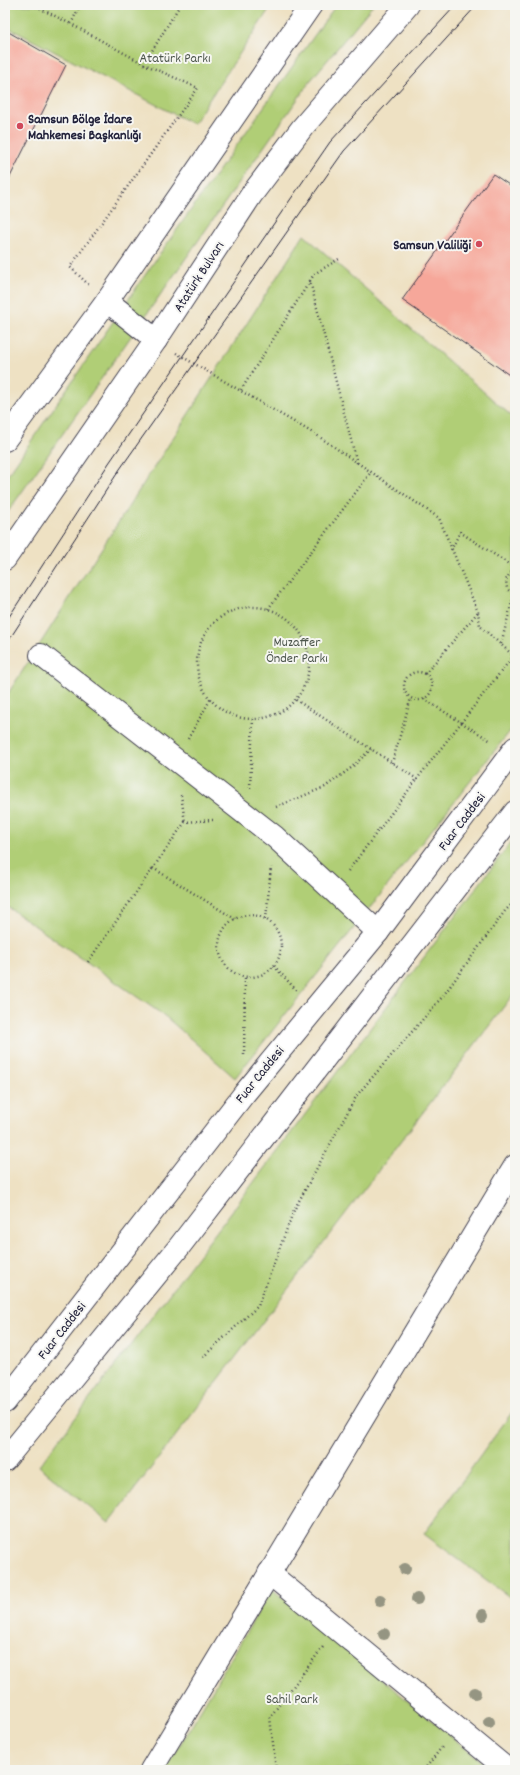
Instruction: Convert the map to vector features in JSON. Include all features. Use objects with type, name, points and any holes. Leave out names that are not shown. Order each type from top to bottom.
[{"type":"main road","points":[[5,440],[107,301],[311,5]]},
{"type":"main road","name":"Atatürk Bulvarı","points":[[5,558],[156,340],[252,194],[302,128],[408,5]]},
{"type":"main road","points":[[107,301],[156,340]]},
{"type":"main road","points":[[41,655],[275,837],[378,932]]},
{"type":"main road","name":"Fuar Caddesi","points":[[5,1402],[244,1094],[378,932],[513,751]]},
{"type":"main road","points":[[5,1460],[179,1247],[515,812]]},
{"type":"main road","points":[[151,1770],[515,1166]]},
{"type":"main road","points":[[269,1574],[508,1770]]},
{"type":"path","points":[[33,5],[144,64],[198,88],[70,267]]},
{"type":"path","points":[[70,24],[80,5]]},
{"type":"path","points":[[144,64],[180,5]]},
{"type":"path","points":[[242,390],[314,274],[339,260]]},
{"type":"path","points":[[310,281],[357,463]]},
{"type":"path","points":[[156,340],[318,436],[439,518],[478,612],[480,626],[514,656],[417,779],[333,891]]},
{"type":"path","points":[[268,609],[371,472]]},
{"type":"path","points":[[451,550],[460,532],[515,569],[510,573],[506,580],[507,589],[515,595],[501,644]]},
{"type":"path","points":[[250,607],[268,609],[284,617],[297,629],[306,644],[309,663],[306,682],[296,700],[281,712],[263,719],[244,719],[225,712],[210,700],[201,684],[197,667],[199,650],[206,633],[218,620],[233,611],[250,607]]},
{"type":"path","points":[[425,674],[478,612]]},
{"type":"path","points":[[416,672],[425,674],[429,677],[432,684],[430,693],[424,699],[419,700],[411,698],[405,691],[405,681],[407,677],[416,672]]},
{"type":"path","points":[[392,763],[411,698]]},
{"type":"path","points":[[424,699],[462,723],[513,751]]},
{"type":"path","points":[[176,760],[210,700]]},
{"type":"path","points":[[296,700],[417,779]]},
{"type":"path","points":[[249,817],[254,719]]},
{"type":"path","points":[[88,962],[185,822],[249,817],[325,787],[351,768],[371,749]]},
{"type":"path","points":[[266,919],[275,837]]},
{"type":"path","points":[[153,868],[235,919]]},
{"type":"path","points":[[203,1357],[258,1306],[294,1210],[357,1095],[443,996],[505,911],[515,901]]},
{"type":"path","points":[[245,916],[256,916],[266,919],[278,933],[281,943],[279,959],[274,966],[261,975],[245,977],[235,973],[227,966],[221,956],[219,946],[222,935],[227,926],[235,919],[245,916]]},
{"type":"path","points":[[274,966],[313,1009]]},
{"type":"path","points":[[244,1094],[245,977]]},
{"type":"path","points":[[276,1770],[270,1717],[336,1630]]},
{"type":"path","points":[[424,1770],[457,1728]]},
{"type":"green space","name":"Atatürk Parkı","points":[[5,5],[272,5],[193,124],[5,26]]},
{"type":"green space","points":[[336,5],[373,5],[311,80],[5,516],[5,479],[154,262]]},
{"type":"green space","name":"Muzaffer Önder Parkı","points":[[304,235],[515,419],[515,725],[235,1078],[166,1017],[5,905],[5,698]]},
{"type":"green space","points":[[515,837],[515,992],[109,1523],[39,1466]]},
{"type":"green space","points":[[515,1408],[515,1601],[424,1534]]},
{"type":"green space","name":"Sahil Park","points":[[272,1589],[492,1770],[165,1770]]},
{"type":"building","name":"Samsun Bölge İdare Mahkemesi Başkanlığı","points":[[5,30],[66,65],[5,187]]},
{"type":"building","name":"Samsun Valiliği","points":[[493,174],[515,189],[515,379],[402,300]]},
{"type":"tram line","points":[[5,623],[109,463],[330,142],[456,5]]},
{"type":"tram line","points":[[5,646],[120,469],[344,151],[477,5]]},
{"type":"place","name":"Samsun Bölge İdare Mahkemesi Başkanlığı","points":[[20,126]]},
{"type":"place","name":"Samsun Valiliği","points":[[479,244]]}]
